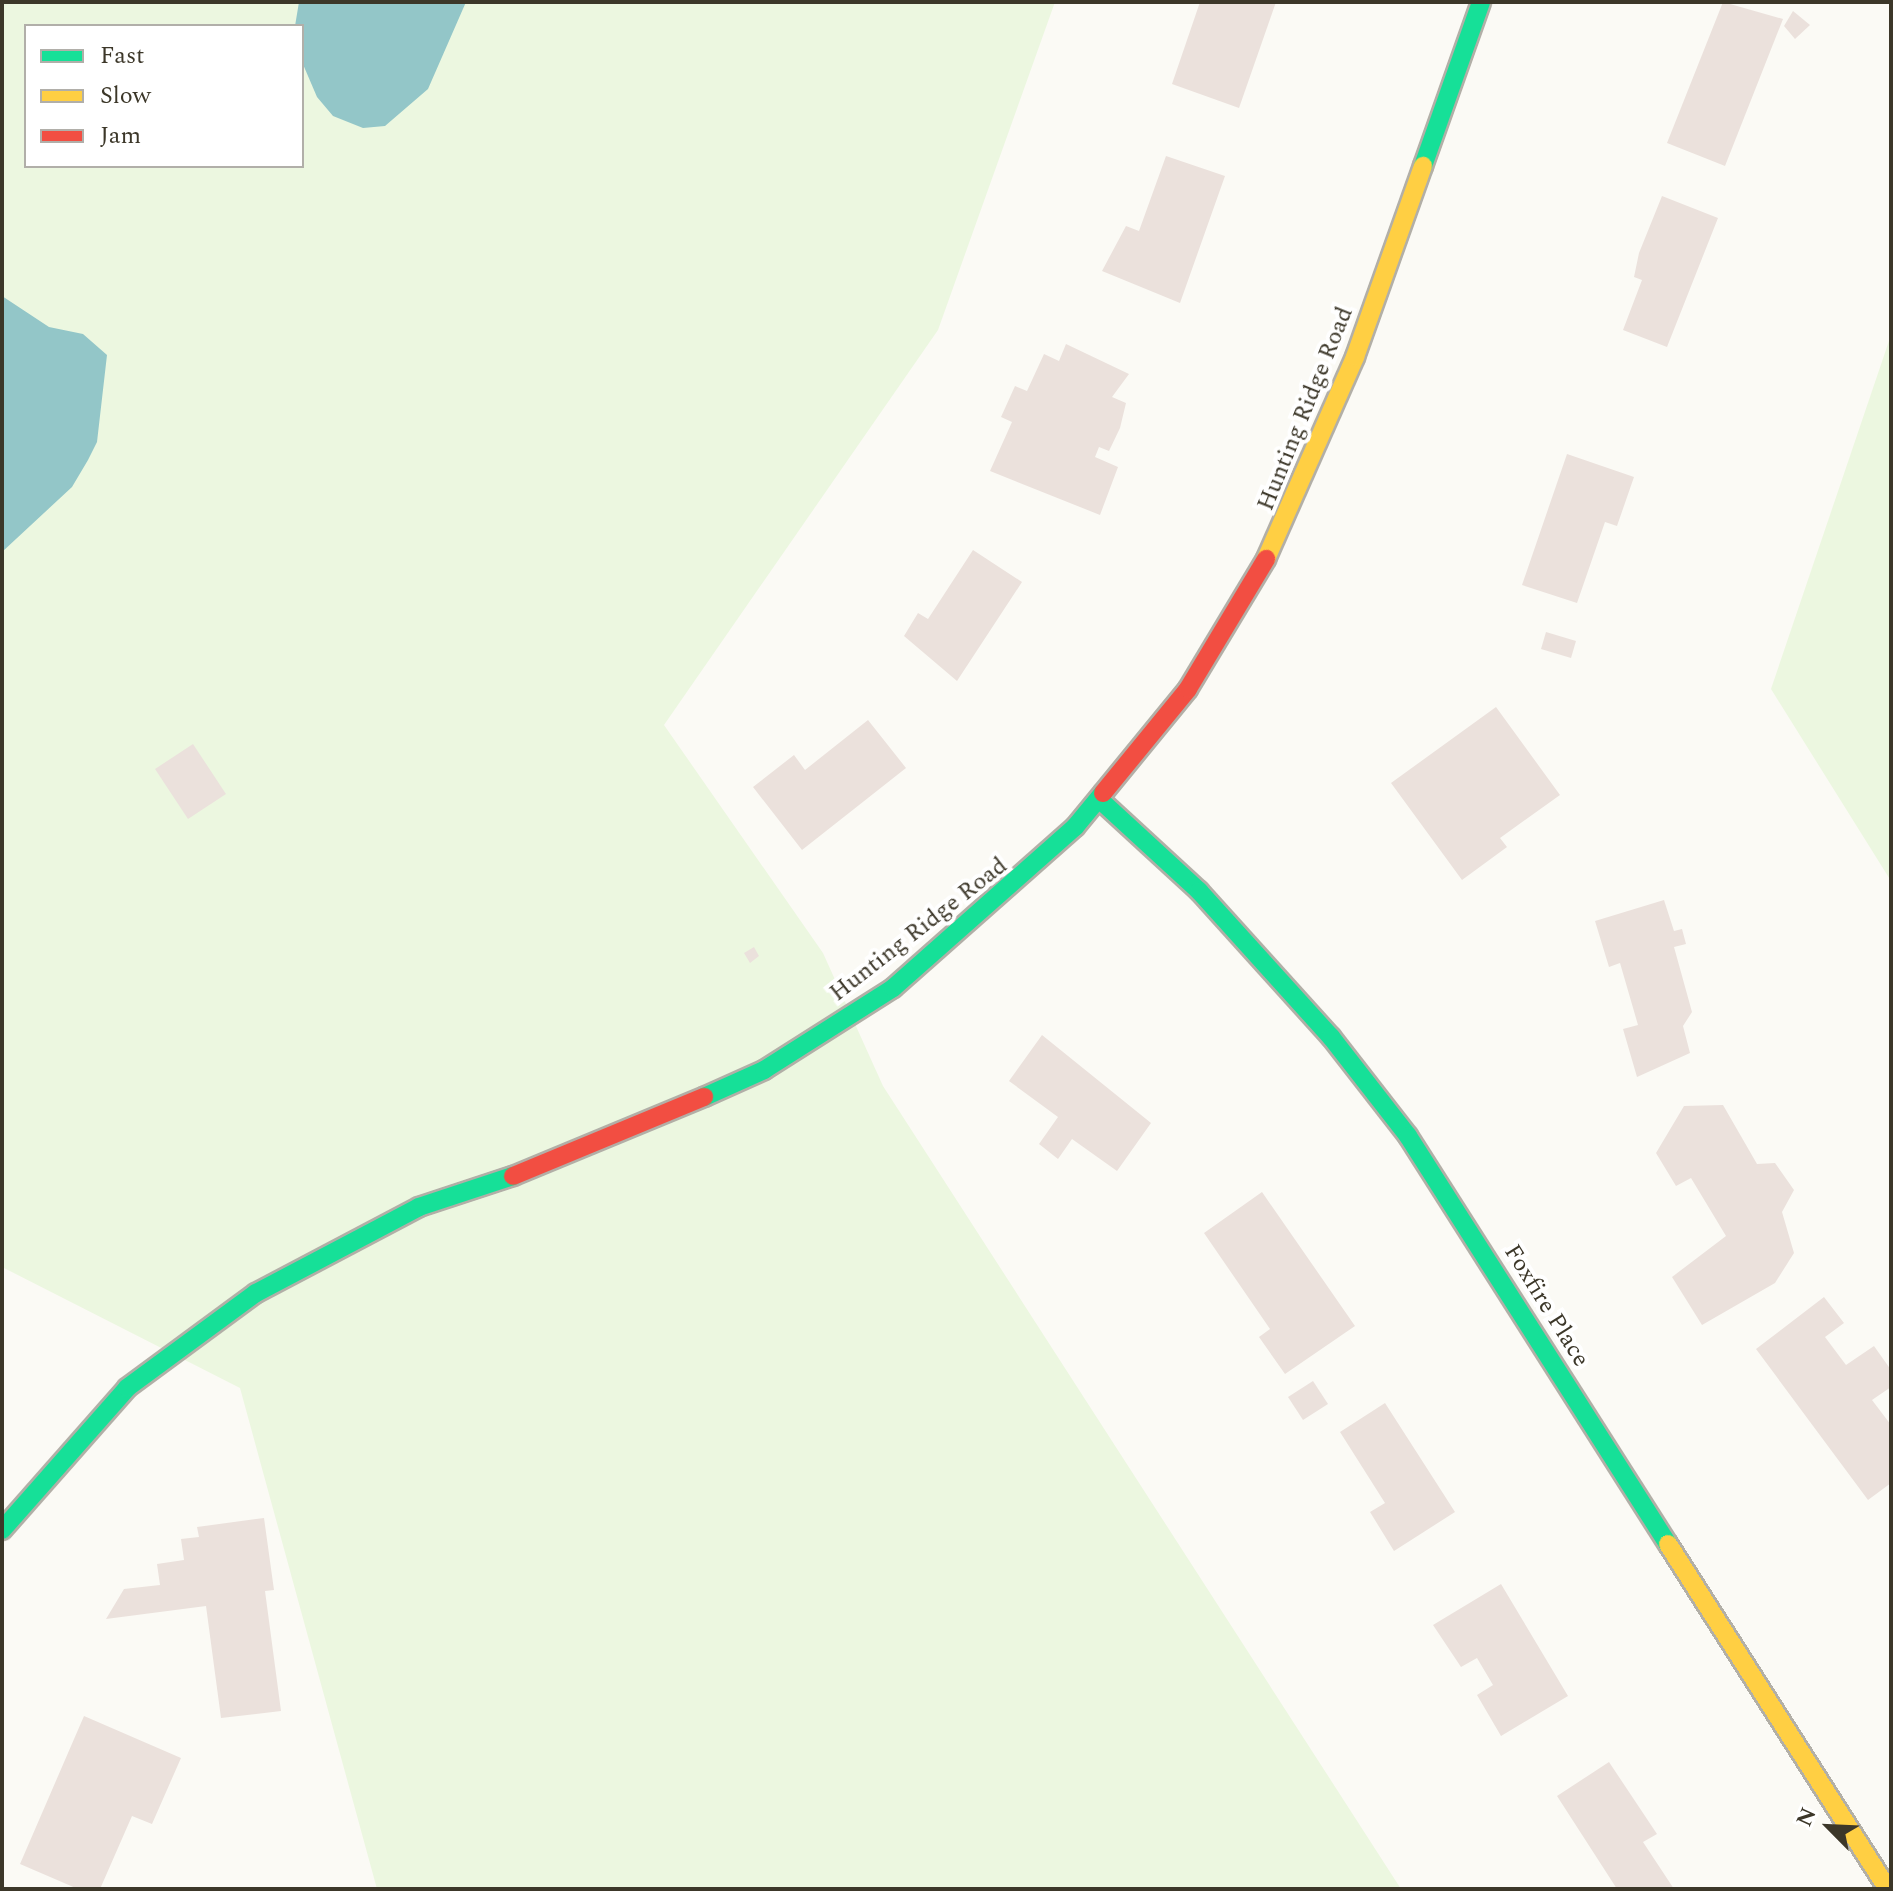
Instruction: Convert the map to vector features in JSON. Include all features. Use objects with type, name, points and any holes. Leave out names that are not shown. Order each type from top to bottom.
[{"type":"street","name":"Hunting Ridge Road","points":[[2,1530],[127,1388],[256,1293],[419,1207],[584,1152],[764,1070],[893,988],[963,932],[1099,799],[1188,689],[1285,527],[1355,357],[1481,2]]},
{"type":"street","name":"Foxfire Place","points":[[1099,799],[1199,891],[1331,1037],[1408,1136],[1888,1889]]},
{"type":"green space","points":[[2,2],[1055,2],[938,330],[664,725],[823,953],[883,1086],[1401,1889],[377,1889],[240,1388],[2,1267]]},
{"type":"green space","points":[[1891,335],[1891,881],[1771,689]]},
{"type":"water","points":[[299,2],[466,2],[428,89],[385,126],[363,128],[333,116],[317,97],[304,67],[304,24],[295,24]]},
{"type":"water","points":[[2,296],[49,327],[83,334],[107,355],[97,442],[88,460],[72,487],[2,552]]},
{"type":"building","points":[[1200,2],[1276,2],[1239,108],[1172,84]]},
{"type":"building","points":[[1723,2],[1783,19],[1725,166],[1667,143]]},
{"type":"building","points":[[1793,11],[1810,25],[1795,39],[1784,26]]},
{"type":"building","points":[[1166,156],[1225,176],[1180,303],[1102,271],[1126,226],[1139,231]]},
{"type":"building","points":[[1662,196],[1718,218],[1667,347],[1623,330],[1642,280],[1634,277],[1639,253]]},
{"type":"building","points":[[1066,344],[1129,374],[1112,397],[1126,403],[1120,428],[1109,451],[1099,447],[1095,457],[1118,467],[1100,515],[990,471],[1012,422],[1001,417],[1015,386],[1027,391],[1044,354],[1059,361]]},
{"type":"building","points":[[1567,454],[1634,477],[1617,526],[1605,522],[1577,603],[1522,585]]},
{"type":"building","points":[[973,550],[1022,582],[957,681],[904,636],[918,613],[928,619]]},
{"type":"building","points":[[1546,632],[1576,641],[1571,658],[1541,649]]},
{"type":"building","points":[[1496,707],[1560,795],[1500,838],[1507,847],[1462,880],[1391,783]]},
{"type":"building","points":[[868,720],[906,768],[802,850],[753,787],[794,755],[805,770]]},
{"type":"building","points":[[193,744],[226,794],[188,819],[155,769]]},
{"type":"building","points":[[1664,900],[1674,931],[1682,929],[1686,944],[1674,947],[1692,1012],[1683,1026],[1690,1053],[1637,1077],[1623,1029],[1638,1025],[1620,963],[1609,967],[1595,921]]},
{"type":"building","points":[[754,947],[759,956],[750,963],[744,953]]},
{"type":"building","points":[[1042,1035],[1151,1123],[1117,1171],[1072,1139],[1058,1159],[1039,1144],[1058,1117],[1009,1081]]},
{"type":"building","points":[[1723,1105],[1757,1164],[1775,1163],[1794,1190],[1782,1212],[1794,1253],[1775,1283],[1702,1325],[1672,1277],[1726,1236],[1691,1178],[1676,1186],[1656,1153],[1684,1106]]},
{"type":"building","points":[[1262,1192],[1355,1326],[1285,1374],[1259,1337],[1270,1329],[1204,1233]]},
{"type":"building","points":[[1824,1297],[1844,1323],[1825,1337],[1846,1365],[1874,1346],[1891,1370],[1891,1387],[1872,1400],[1891,1425],[1891,1483],[1868,1500],[1756,1349]]},
{"type":"building","points":[[1313,1381],[1328,1404],[1303,1420],[1288,1397]]},
{"type":"building","points":[[1385,1403],[1455,1512],[1394,1551],[1370,1512],[1385,1503],[1340,1432]]},
{"type":"building","points":[[264,1518],[274,1590],[265,1591],[281,1711],[221,1718],[206,1606],[106,1619],[124,1589],[160,1585],[157,1564],[184,1560],[181,1539],[199,1537],[197,1527]]},
{"type":"building","points":[[1501,1584],[1568,1696],[1501,1736],[1477,1695],[1493,1685],[1477,1658],[1461,1667],[1433,1625]]},
{"type":"building","points":[[84,1716],[181,1758],[152,1824],[132,1816],[100,1889],[78,1889],[20,1864]]},
{"type":"building","points":[[1609,1762],[1657,1834],[1643,1842],[1674,1889],[1617,1889],[1557,1796]]},
{"type":"traffic: fast","points":[[1423,166],[1481,2]]},
{"type":"traffic: fast","points":[[704,1097],[764,1070],[893,988],[1075,827],[1103,793]]},
{"type":"traffic: fast","points":[[1099,799],[1199,891],[1331,1037],[1408,1136],[1668,1544]]},
{"type":"traffic: fast","points":[[2,1530],[127,1388],[256,1293],[419,1207],[513,1176]]},
{"type":"traffic: slow","points":[[1266,559],[1355,357],[1423,166]]},
{"type":"traffic: slow","points":[[1668,1544],[1888,1889]]},
{"type":"traffic: jam","points":[[1103,793],[1188,689],[1266,559]]},
{"type":"traffic: jam","points":[[513,1176],[704,1097]]}]
